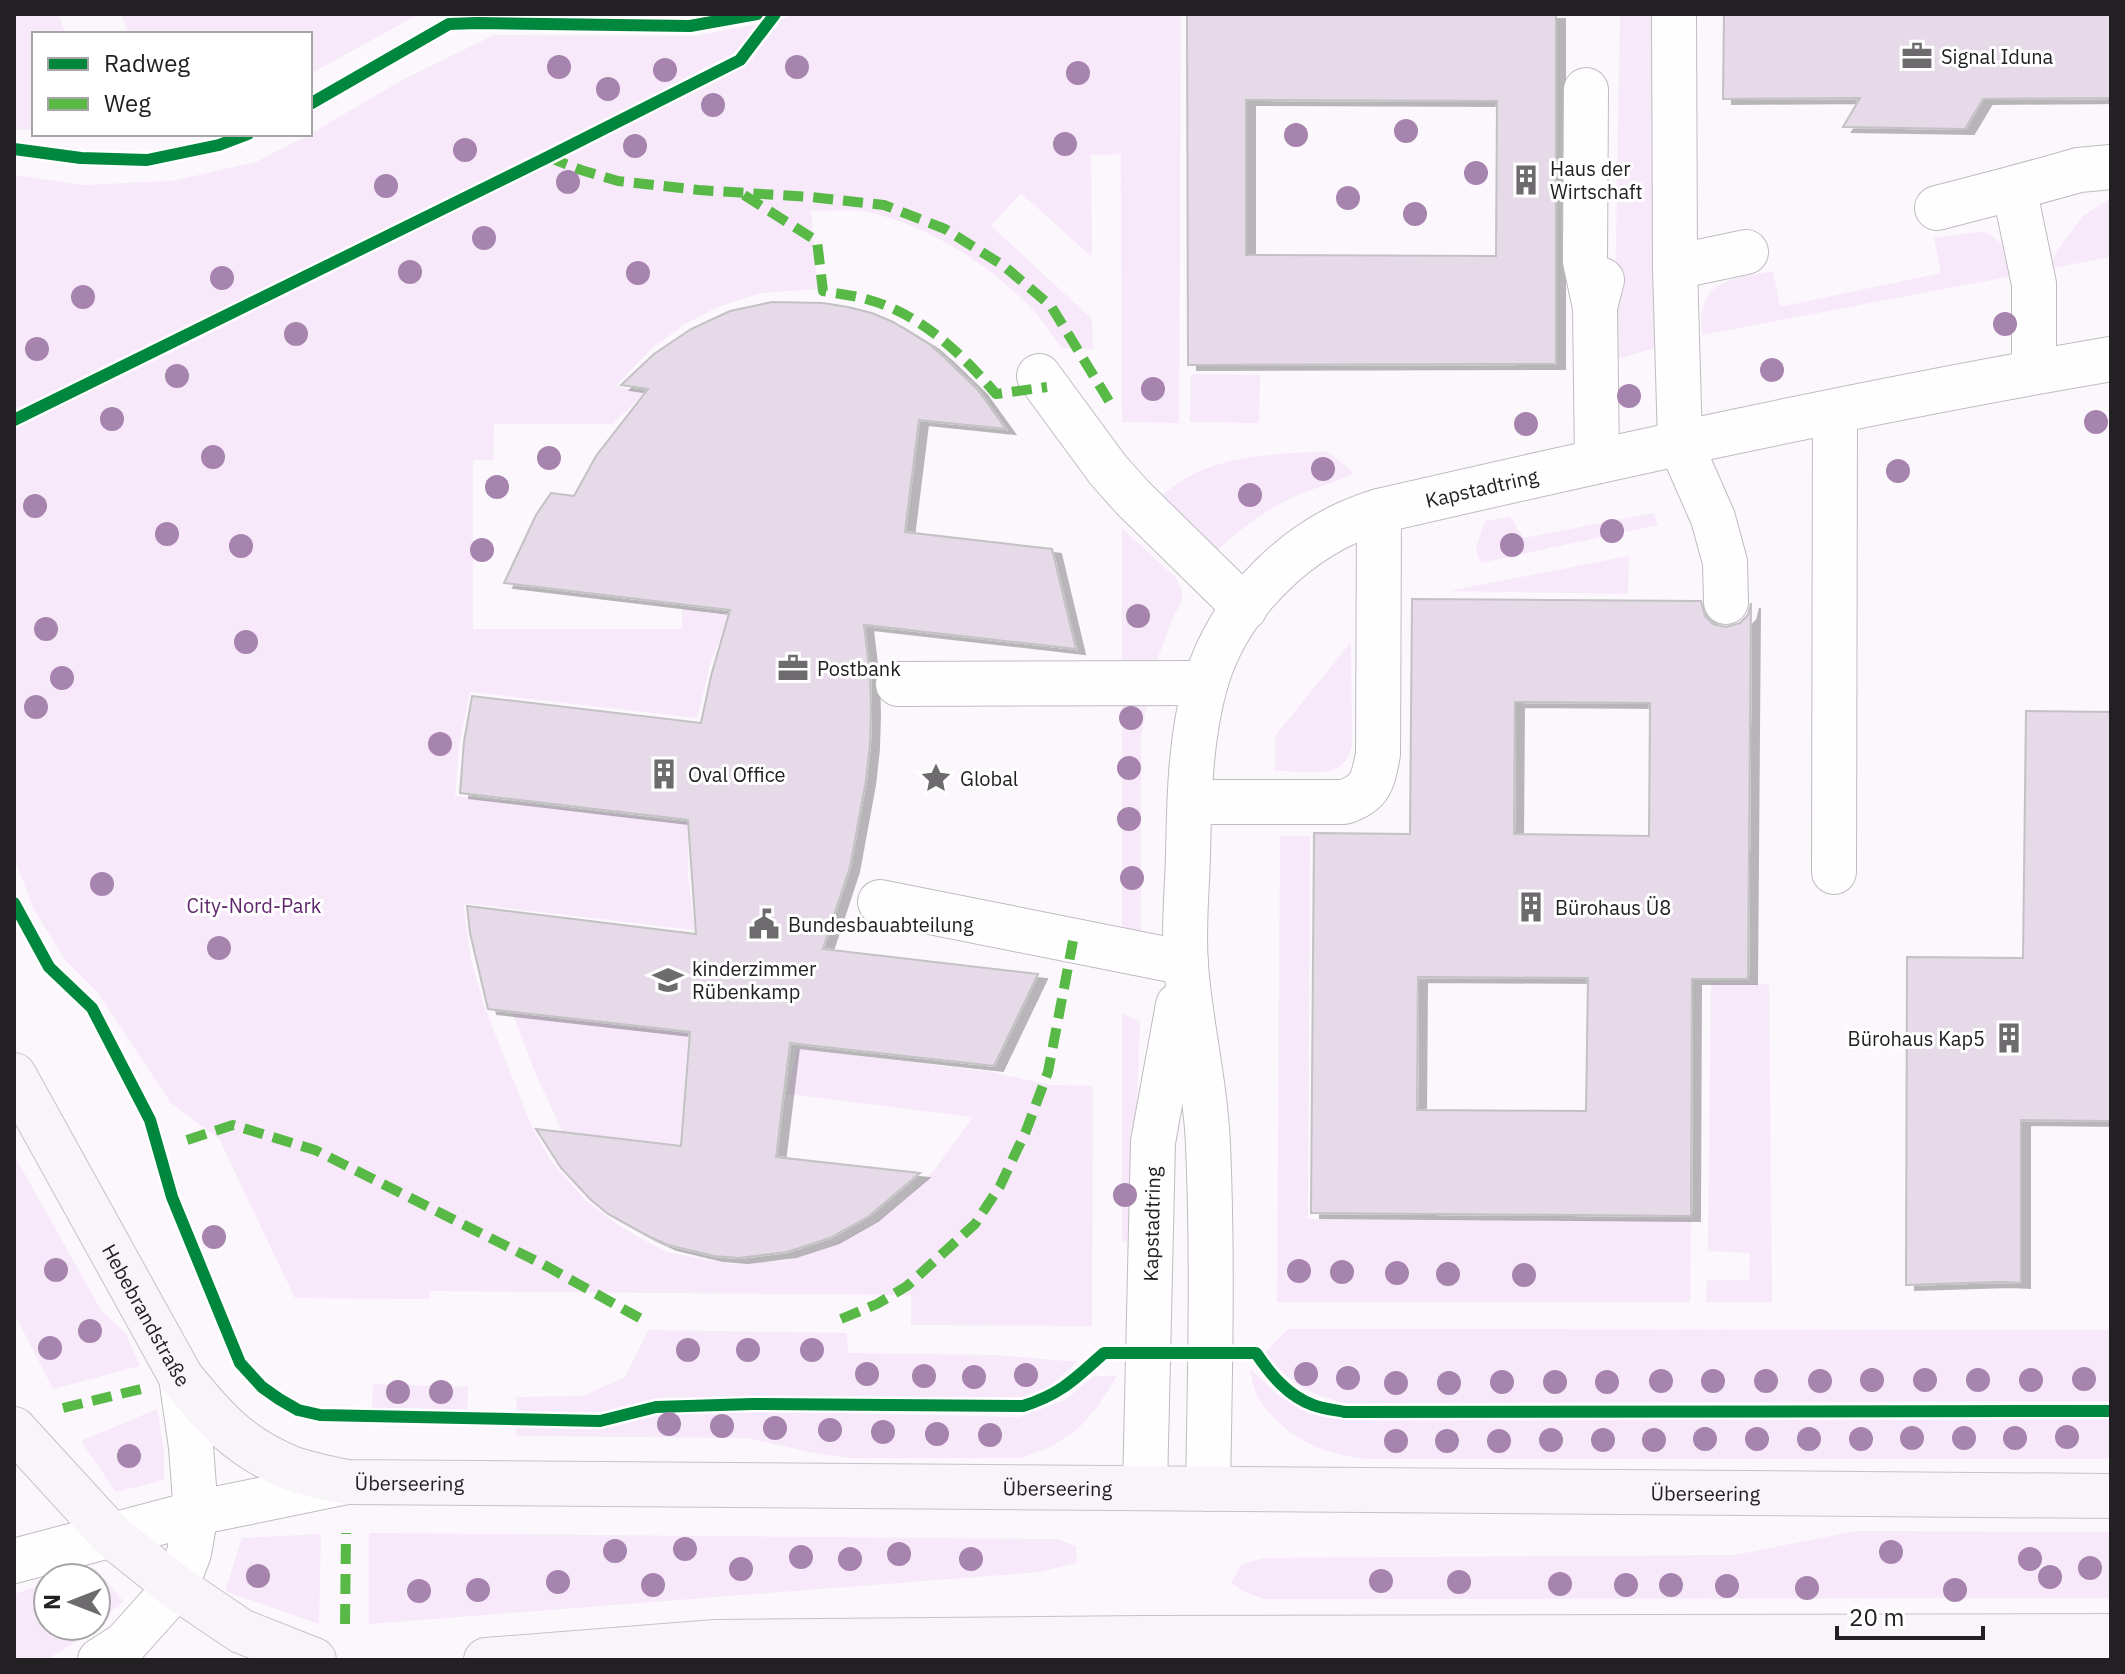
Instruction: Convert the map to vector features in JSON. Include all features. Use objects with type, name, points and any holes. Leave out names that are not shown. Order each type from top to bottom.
[{"type":"main road","name":"Hebebrandstraße","points":[[14,1075],[181,1377],[213,1416],[249,1448],[293,1469],[347,1482]]},
{"type":"main road","points":[[14,1429],[111,1535],[176,1587],[241,1631],[314,1660]]},
{"type":"main road","name":"Überseering","points":[[347,1482],[2111,1496]]},
{"type":"main road","points":[[486,1660],[715,1642],[1203,1650],[2111,1636]]},
{"type":"street","points":[[1674,14],[1675,267],[1680,443],[1713,518],[1725,562],[1726,602]]},
{"type":"street","points":[[1586,90],[1585,261],[1595,307],[1597,461]]},
{"type":"street","points":[[1937,208],[2079,170],[2111,167]]},
{"type":"street","points":[[2014,188],[2034,284],[2034,372]]},
{"type":"street","points":[[1675,267],[1746,252]]},
{"type":"street","points":[[1595,307],[1607,261]]},
{"type":"street","name":"Kapstadtring","points":[[1208,1489],[1208,1142],[1186,963],[1190,802],[1193,753],[1206,683],[1221,641],[1245,608],[1279,567],[1319,538],[1353,519],[1379,511],[1680,443],[2111,359]]},
{"type":"street","points":[[1039,376],[1116,479],[1245,608]]},
{"type":"street","points":[[1834,872],[1835,412]]},
{"type":"street","points":[[1190,802],[1344,802],[1359,797],[1370,785],[1378,754],[1379,511]]},
{"type":"street","points":[[898,684],[1206,683]]},
{"type":"street","points":[[880,902],[1186,963]]},
{"type":"street","name":"Kapstadtring","points":[[1145,1488],[1153,1142],[1186,963]]},
{"type":"street","points":[[100,1660],[125,1644],[176,1587],[189,1553],[196,1513],[181,1377]]},
{"type":"street","name":"Überseering","points":[[14,1561],[196,1513],[347,1482]]},
{"type":"green space","points":[[14,14],[59,14],[64,32],[32,32],[32,130],[14,129]]},
{"type":"green space","points":[[121,14],[419,14],[312,73],[312,32],[127,32]]},
{"type":"green space","name":"City-Nord-Park","points":[[793,14],[1181,14],[1179,423],[1122,422],[1121,154],[1091,155],[1092,257],[1021,193],[991,226],[1092,319],[1093,349],[1062,348],[1036,313],[997,277],[934,236],[867,212],[811,211],[818,289],[761,293],[720,306],[685,324],[651,349],[616,386],[645,393],[613,424],[494,424],[493,460],[473,460],[473,629],[682,629],[682,608],[729,614],[710,665],[697,718],[470,692],[459,745],[455,796],[689,823],[688,875],[695,930],[463,903],[471,960],[485,1008],[531,1125],[551,1161],[585,1200],[621,1227],[666,1252],[731,1264],[784,1261],[834,1245],[876,1222],[911,1194],[933,1172],[973,1117],[787,1094],[797,1048],[991,1072],[1050,1085],[1093,1086],[1092,1326],[911,1325],[911,1295],[430,1291],[429,1299],[295,1298],[219,1139],[171,1103],[98,993],[66,961],[34,910],[14,857],[14,175],[83,185],[172,181],[256,162],[306,136],[312,136],[312,133],[404,79],[494,35],[695,36],[783,19]]},
{"type":"green space","points":[[1620,14],[1656,14],[1658,347],[1614,360]]},
{"type":"green space","points":[[2111,198],[2111,257],[2047,269],[2083,216]]},
{"type":"green space","points":[[1985,231],[2006,247],[2012,276],[1702,335],[1705,303],[1719,285],[1730,280],[1773,271],[1780,307],[1941,273],[1934,238]]},
{"type":"green space","points":[[1191,374],[1260,375],[1259,423],[1190,422]]},
{"type":"green space","points":[[1327,451],[1354,473],[1273,507],[1217,551],[1162,496],[1180,482],[1219,464],[1261,456]]},
{"type":"green space","points":[[1653,513],[1658,525],[1480,563],[1476,548],[1485,521],[1510,517],[1524,538]]},
{"type":"green space","points":[[1122,528],[1176,578],[1182,589],[1182,601],[1157,660],[1144,666],[1122,666]]},
{"type":"green space","points":[[1629,556],[1628,594],[1449,591]]},
{"type":"green space","points":[[1351,642],[1352,745],[1346,760],[1337,769],[1328,771],[1275,771],[1275,736]]},
{"type":"green space","points":[[1149,694],[1141,736],[1141,935],[1122,937],[1122,705]]},
{"type":"green space","points":[[1280,836],[1310,836],[1308,1219],[1691,1220],[1690,1302],[1277,1302]]},
{"type":"green space","points":[[1711,983],[1769,984],[1772,1302],[1706,1302],[1707,1280],[1749,1280],[1750,1253],[1708,1251]]},
{"type":"green space","points":[[512,1012],[690,1032],[681,1146],[563,1133]]},
{"type":"green space","points":[[1122,1013],[1140,1022],[1131,1242],[1122,1242]]},
{"type":"green space","points":[[14,1155],[101,1310],[126,1334],[140,1366],[53,1389],[14,1313]]},
{"type":"green space","points":[[1288,1329],[2111,1330],[2111,1401],[1344,1403],[1300,1386],[1265,1353]]},
{"type":"green space","points":[[648,1330],[847,1333],[848,1353],[994,1355],[1077,1362],[1048,1388],[1023,1397],[649,1400],[599,1414],[517,1413],[516,1397],[583,1396],[625,1377]]},
{"type":"green space","points":[[1250,1369],[1277,1394],[1308,1413],[1346,1420],[2111,1419],[2111,1459],[1366,1459],[1317,1447],[1285,1428],[1258,1398]]},
{"type":"green space","points":[[1094,1376],[1117,1376],[1098,1406],[1077,1430],[1050,1447],[1022,1458],[851,1458],[747,1438],[516,1436],[516,1427],[599,1427],[652,1414],[763,1411],[1019,1417],[1065,1400]]},
{"type":"green space","points":[[373,1384],[468,1387],[467,1414],[372,1412]]},
{"type":"green space","points":[[157,1409],[164,1450],[164,1480],[116,1492],[81,1441]]},
{"type":"green space","points":[[1856,1531],[2111,1532],[2111,1598],[1264,1599],[1231,1583],[1242,1564],[1265,1558],[1735,1555]]},
{"type":"green space","points":[[369,1533],[1057,1539],[1076,1546],[1077,1563],[1039,1572],[369,1624]]},
{"type":"green space","points":[[321,1534],[319,1624],[225,1591],[242,1538]]},
{"type":"green space","points":[[32,1588],[32,1642],[75,1642],[46,1660],[14,1660],[14,1594]]},
{"type":"green space","points":[[112,1588],[123,1601],[112,1611]]},
{"type":"building","name":"Haus der Wirtschaft","points":[[1187,14],[1556,14],[1556,364],[1188,365]],"holes":[[[1246,100],[1497,101],[1496,256],[1246,255]]]},
{"type":"building","name":"Signal Iduna","points":[[1724,14],[2111,14],[2111,98],[1983,99],[1965,129],[1843,127],[1860,98],[1723,99]]},
{"type":"building","name":"Oval Office","points":[[772,302],[823,303],[872,313],[929,344],[978,390],[1006,429],[919,420],[905,532],[1052,549],[1076,649],[864,625],[871,710],[866,780],[850,867],[823,949],[1038,974],[994,1066],[790,1043],[776,1157],[920,1173],[869,1216],[830,1238],[787,1252],[739,1258],[714,1256],[668,1245],[608,1214],[561,1168],[536,1129],[681,1146],[690,1032],[488,1009],[470,933],[467,906],[696,934],[688,820],[460,793],[472,696],[701,723],[730,610],[504,583],[536,515],[551,493],[574,496],[596,456],[648,389],[621,385],[654,354],[691,329],[730,311]]},
{"type":"building","name":"Bürohaus Ü8","points":[[1412,599],[1701,601],[1705,616],[1713,624],[1726,627],[1740,623],[1748,615],[1751,603],[1748,979],[1692,979],[1691,1216],[1311,1213],[1314,833],[1410,834]],"holes":[[[1515,702],[1650,703],[1649,836],[1514,834]],[[1418,977],[1588,978],[1586,1111],[1417,1110]]]},
{"type":"building","name":"Bürohaus Kap5","points":[[2026,711],[2111,712],[2111,1121],[2021,1120],[2021,1283],[1906,1285],[1907,957],[2023,958]]},
{"type":"marked path","points":[[548,157],[618,181],[884,205],[945,229],[1004,266],[1051,306],[1109,401]]},
{"type":"marked path","points":[[744,195],[817,241],[823,291],[861,298],[904,314],[954,349],[996,394],[1047,387]]},
{"type":"marked path","points":[[841,1319],[877,1304],[907,1286],[975,1224],[1000,1186],[1026,1131],[1048,1072],[1073,941]]},
{"type":"marked path","points":[[187,1140],[233,1125],[315,1150],[548,1267],[643,1320]]},
{"type":"marked path","points":[[63,1408],[149,1387]]},
{"type":"marked path","points":[[345,1624],[346,1533]]},
{"type":"cycle path","points":[[312,103],[449,24],[690,26],[757,14]]},
{"type":"cycle path","points":[[14,420],[740,60],[775,14]]},
{"type":"cycle path","points":[[14,149],[81,158],[147,160],[219,145],[243,136]]},
{"type":"cycle path","points":[[14,903],[49,967],[92,1008],[150,1120],[172,1197],[240,1363],[262,1387],[298,1410],[320,1415],[600,1421],[656,1407],[752,1404],[1023,1406],[1058,1391],[1104,1353],[1256,1353],[1274,1377],[1296,1396],[1317,1406],[1345,1412],[2111,1411]]},
{"type":"place","name":"Signal Iduna","points":[[1917,56]]},
{"type":"place","name":"Haus der Wirtschaft","points":[[1526,180]]},
{"type":"place","name":"Postbank","points":[[793,668]]},
{"type":"place","name":"Oval Office","points":[[664,774]]},
{"type":"place","name":"Global","points":[[936,778]]},
{"type":"place","name":"Bürohaus Ü8","points":[[1531,907]]},
{"type":"place","name":"Bundesbauabteilung","points":[[764,924]]},
{"type":"place","name":"kinderzimmer Rübenkamp","points":[[668,980]]},
{"type":"place","name":"Bürohaus Kap5","points":[[2009,1038]]}]
